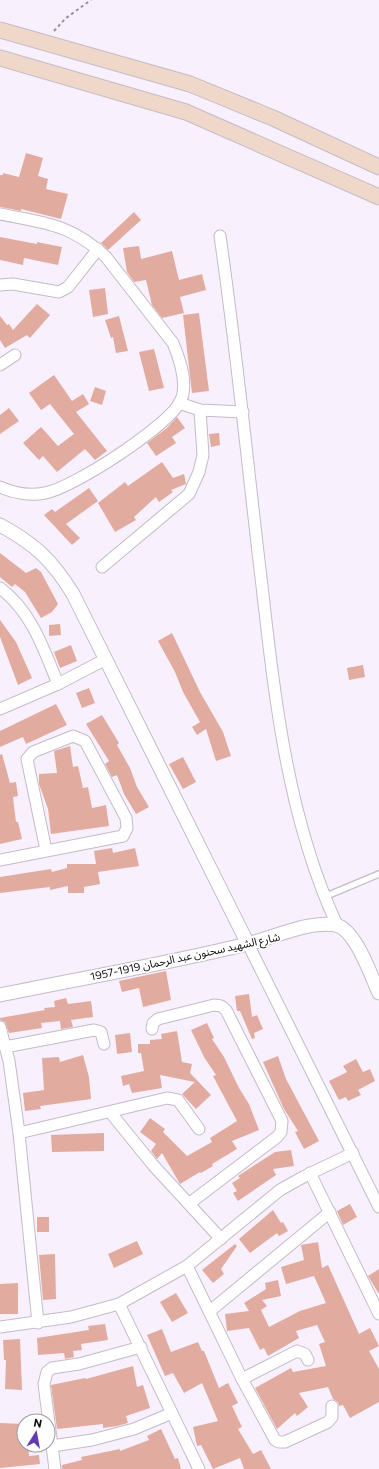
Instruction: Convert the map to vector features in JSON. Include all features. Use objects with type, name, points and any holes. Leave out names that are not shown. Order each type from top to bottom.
[{"type":"main road","points":[[0,30],[190,84],[238,103],[379,167]]},
{"type":"main road","points":[[0,58],[186,112],[379,198]]},
{"type":"street","points":[[0,214],[67,229],[98,249],[106,257],[173,343],[179,358],[183,377],[183,394],[180,403],[169,416],[93,472],[66,486],[44,493],[27,494],[9,491],[0,486]]},
{"type":"street","points":[[220,236],[234,328],[279,724],[294,796],[324,897],[337,925],[350,935],[357,946],[379,993]]},
{"type":"street","points":[[0,285],[13,284],[59,292],[68,287],[98,249]]},
{"type":"street","points":[[0,364],[15,355]]},
{"type":"street","points":[[180,403],[200,410],[243,412]]},
{"type":"street","points":[[102,567],[189,494],[199,472],[203,455],[200,410]]},
{"type":"street","points":[[0,525],[23,539],[57,568],[73,594],[379,1207]]},
{"type":"street","points":[[0,588],[24,612],[36,631],[58,684]]},
{"type":"street","points":[[0,709],[58,684],[106,659]]},
{"type":"street","points":[[0,860],[123,836],[127,828],[126,818],[84,741],[79,737],[73,736],[33,752],[27,759],[46,850]]},
{"type":"street","name":"شارع الشهيد سحنون عبد الرحمان 1919-1957","points":[[0,995],[248,944],[319,924],[337,925]]},
{"type":"street","points":[[152,1029],[153,1022],[158,1019],[214,1005],[221,1006],[226,1010],[282,1121],[281,1132],[277,1137],[190,1203]]},
{"type":"street","points":[[0,1027],[5,1046],[19,1133],[38,1322]]},
{"type":"street","points":[[5,1046],[94,1030],[101,1032],[104,1044]]},
{"type":"street","points":[[19,1133],[173,1098],[178,1100],[199,1129]]},
{"type":"street","points":[[110,1112],[153,1165],[190,1203],[221,1239]]},
{"type":"street","points":[[0,1327],[71,1317],[119,1304],[187,1266],[274,1195],[310,1173],[352,1152]]},
{"type":"street","points":[[310,1173],[379,1314]]},
{"type":"street","points":[[210,1311],[330,1212]]},
{"type":"street","points":[[187,1266],[271,1435],[279,1442],[285,1442],[328,1422],[332,1417],[332,1406]]},
{"type":"street","points":[[119,1304],[199,1469]]},
{"type":"street","points":[[48,1413],[44,1384],[46,1372],[52,1368],[84,1363],[141,1347]]},
{"type":"street","points":[[242,1379],[297,1351],[305,1354],[308,1360]]},
{"type":"street","points":[[56,1445],[92,1440],[134,1429],[172,1413]]},
{"type":"street","points":[[53,1453],[55,1469]]},
{"type":"lane","points":[[324,897],[379,874]]},
{"type":"path","points":[[43,42],[66,18],[91,0]]},
{"type":"building","points":[[26,153],[43,158],[38,176],[48,179],[46,189],[68,194],[61,219],[21,209],[21,211],[0,207],[0,175],[3,175],[3,173],[19,177]]},
{"type":"building","points":[[134,212],[141,220],[108,250],[101,243]]},
{"type":"building","points":[[0,237],[62,247],[58,265],[24,258],[23,265],[0,260]]},
{"type":"building","points":[[139,246],[141,259],[172,251],[179,280],[202,274],[206,290],[180,297],[184,313],[162,318],[152,305],[146,280],[134,282],[127,272],[123,248]]},
{"type":"building","points":[[105,288],[108,314],[93,317],[89,290]]},
{"type":"building","points":[[37,304],[50,315],[30,338],[27,335],[5,348],[0,340],[0,316],[13,330]]},
{"type":"building","points":[[199,313],[209,391],[192,393],[183,315]]},
{"type":"building","points":[[119,316],[128,351],[116,353],[113,337],[111,338],[105,320]]},
{"type":"building","points":[[154,349],[164,388],[149,391],[139,352]]},
{"type":"building","points":[[54,375],[72,401],[83,394],[89,404],[76,412],[107,451],[95,460],[85,449],[57,472],[43,456],[39,460],[23,443],[41,427],[58,446],[74,434],[50,404],[41,410],[29,393]]},
{"type":"building","points":[[95,387],[106,391],[102,405],[90,401]]},
{"type":"building","points":[[9,408],[19,421],[0,434],[0,415]]},
{"type":"building","points":[[177,417],[185,428],[172,437],[176,443],[156,456],[147,443],[167,428]]},
{"type":"building","points":[[219,433],[220,445],[211,447],[209,434]]},
{"type":"building","points":[[162,462],[173,478],[184,474],[186,484],[171,490],[173,492],[159,502],[156,497],[134,517],[136,520],[115,532],[98,503],[125,482],[128,486]]},
{"type":"building","points":[[89,488],[98,501],[66,524],[80,538],[72,545],[44,515],[52,509],[55,512]]},
{"type":"building","points":[[0,553],[26,573],[36,568],[41,572],[58,604],[52,612],[41,618],[25,592],[15,584],[12,587],[0,577]]},
{"type":"building","points":[[0,620],[16,642],[32,678],[18,685],[0,637]]},
{"type":"building","points":[[60,624],[61,635],[49,636],[49,625]]},
{"type":"building","points":[[172,633],[200,692],[223,732],[231,756],[216,761],[206,729],[197,735],[192,727],[200,722],[183,692],[175,672],[158,641]]},
{"type":"building","points":[[71,645],[77,661],[60,668],[54,652]]},
{"type":"building","points":[[363,665],[365,677],[349,680],[347,668]]},
{"type":"building","points":[[89,688],[95,703],[82,708],[76,693]]},
{"type":"building","points":[[56,704],[67,725],[26,744],[23,737],[0,747],[0,731]]},
{"type":"building","points":[[102,715],[119,743],[117,745],[130,768],[137,787],[149,807],[136,814],[124,794],[117,775],[112,777],[105,764],[109,761],[86,724]]},
{"type":"building","points":[[70,746],[73,767],[78,766],[83,788],[88,787],[92,808],[106,805],[109,826],[51,834],[48,809],[39,784],[39,774],[57,773],[54,751]]},
{"type":"building","points":[[2,754],[10,783],[16,782],[18,796],[13,797],[16,822],[18,822],[22,839],[0,844],[0,755]]},
{"type":"building","points":[[183,757],[196,782],[183,789],[169,764]]},
{"type":"building","points":[[112,848],[113,853],[135,848],[139,866],[98,872],[100,884],[84,887],[84,893],[68,893],[68,886],[50,890],[50,887],[0,893],[0,877],[51,869],[52,872],[67,868],[67,864],[96,864],[94,851]]},
{"type":"building","points":[[166,971],[171,1000],[143,1007],[139,988],[122,992],[119,981]]},
{"type":"building","points":[[249,994],[252,1017],[257,1015],[263,1029],[254,1033],[255,1038],[252,1039],[240,1011],[237,1011],[235,996]]},
{"type":"building","points":[[66,998],[68,1004],[91,1001],[93,1017],[71,1020],[73,1027],[61,1029],[60,1021],[41,1023],[42,1028],[9,1033],[5,1022],[0,1020],[0,1018],[55,1007],[54,1001]]},
{"type":"building","points":[[207,1023],[214,1038],[212,1039],[224,1057],[239,1088],[249,1104],[259,1130],[232,1141],[237,1149],[212,1164],[213,1166],[180,1184],[162,1153],[157,1159],[151,1151],[156,1144],[140,1132],[150,1118],[165,1129],[163,1132],[187,1156],[212,1142],[210,1138],[237,1121],[213,1076],[216,1075],[204,1057],[191,1030]]},
{"type":"building","points":[[177,1031],[182,1062],[192,1064],[190,1073],[211,1095],[196,1109],[182,1094],[195,1082],[160,1075],[162,1088],[132,1093],[129,1084],[123,1086],[121,1076],[144,1071],[141,1053],[138,1053],[138,1044],[150,1044],[150,1040],[162,1039],[161,1034]]},
{"type":"building","points":[[130,1033],[132,1052],[117,1054],[115,1035]]},
{"type":"building","points":[[83,1055],[89,1077],[91,1099],[40,1106],[41,1109],[25,1111],[23,1093],[44,1090],[42,1058],[59,1057],[60,1062]]},
{"type":"building","points":[[278,1056],[286,1079],[319,1141],[304,1149],[295,1132],[298,1131],[284,1109],[263,1062]]},
{"type":"building","points":[[356,1059],[363,1072],[370,1069],[375,1081],[358,1090],[361,1095],[348,1101],[346,1097],[339,1100],[329,1081],[347,1072],[343,1066]]},
{"type":"building","points":[[104,1133],[104,1151],[52,1152],[51,1135]]},
{"type":"building","points":[[291,1150],[294,1166],[273,1169],[276,1175],[238,1201],[233,1193],[237,1191],[232,1183],[240,1178],[238,1176],[275,1152]]},
{"type":"building","points":[[350,1204],[357,1217],[343,1225],[337,1211]]},
{"type":"building","points":[[273,1210],[288,1231],[279,1236],[277,1233],[250,1253],[239,1239]]},
{"type":"building","points":[[37,1217],[49,1217],[49,1232],[37,1232]]},
{"type":"building","points":[[137,1241],[143,1254],[114,1268],[108,1254]]},
{"type":"building","points":[[318,1242],[322,1268],[328,1265],[359,1334],[370,1328],[379,1346],[369,1351],[379,1369],[379,1402],[350,1418],[343,1405],[339,1406],[338,1402],[333,1399],[328,1387],[299,1393],[308,1407],[297,1416],[295,1413],[277,1429],[255,1388],[291,1368],[293,1372],[326,1366],[319,1344],[325,1342],[317,1325],[296,1331],[299,1338],[268,1356],[264,1348],[260,1350],[249,1328],[227,1331],[225,1314],[249,1311],[244,1303],[266,1289],[265,1283],[278,1280],[281,1296],[262,1300],[267,1306],[261,1310],[269,1327],[300,1311],[326,1303],[314,1276],[286,1284],[281,1267],[304,1260],[301,1245]]},
{"type":"building","points":[[235,1244],[237,1246],[221,1269],[224,1274],[213,1283],[202,1270]]},
{"type":"building","points":[[55,1254],[56,1299],[43,1300],[39,1255]]},
{"type":"building","points":[[379,1269],[379,1294],[368,1276]]},
{"type":"building","points":[[18,1283],[18,1314],[0,1314],[0,1284]]},
{"type":"building","points":[[176,1293],[188,1313],[172,1322],[160,1302]]},
{"type":"building","points":[[105,1324],[108,1340],[81,1344],[82,1350],[73,1351],[74,1357],[65,1359],[64,1353],[38,1355],[37,1338],[89,1330],[88,1326]]},
{"type":"building","points":[[162,1329],[171,1352],[198,1342],[202,1351],[204,1351],[219,1388],[228,1383],[238,1403],[232,1406],[242,1427],[238,1429],[253,1454],[261,1450],[271,1469],[244,1469],[240,1458],[213,1469],[201,1445],[197,1446],[193,1427],[218,1421],[202,1383],[184,1393],[173,1373],[165,1376],[147,1335]]},
{"type":"building","points":[[20,1339],[22,1390],[5,1389],[6,1360],[4,1360],[3,1340]]},
{"type":"building","points":[[133,1366],[137,1387],[143,1385],[150,1408],[126,1416],[128,1423],[117,1426],[103,1428],[103,1424],[57,1429],[51,1385],[86,1379]]},
{"type":"building","points":[[0,1423],[16,1424],[16,1453],[29,1453],[29,1456],[39,1455],[40,1464],[0,1468]]},
{"type":"building","points":[[161,1429],[175,1459],[178,1458],[181,1469],[62,1469],[62,1465],[82,1460],[81,1457],[120,1449],[120,1451],[149,1440],[147,1436]]}]
